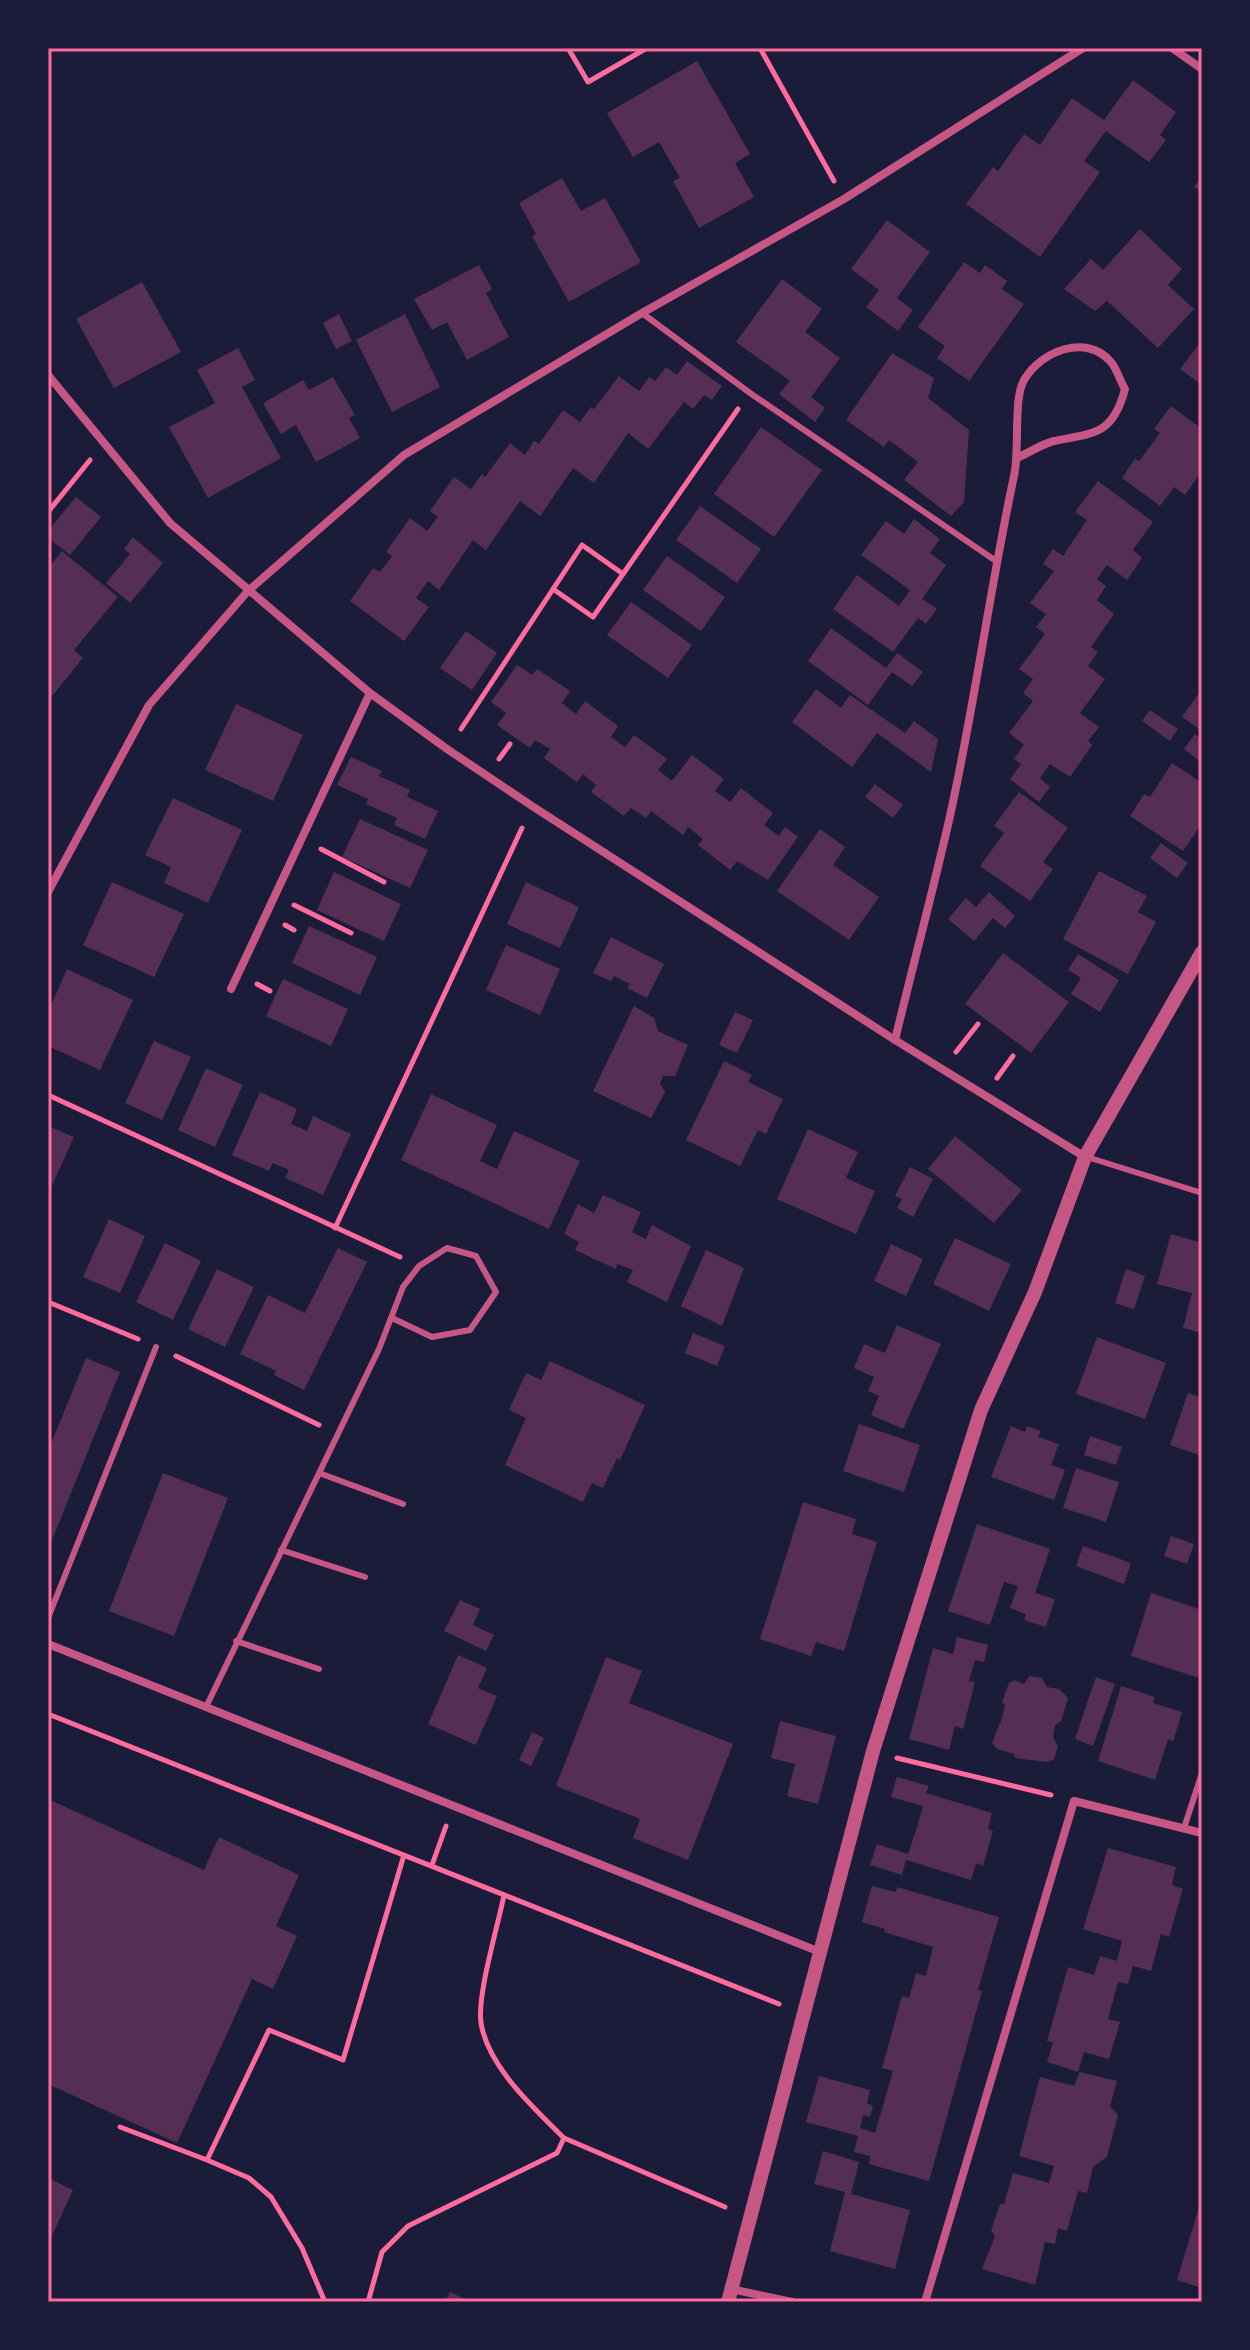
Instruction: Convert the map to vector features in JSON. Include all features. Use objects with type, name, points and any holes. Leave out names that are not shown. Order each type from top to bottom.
[{"type":"street","points":[[48,892],[149,705],[248,591],[404,455],[642,313],[844,199],[1083,48]]},
{"type":"street","points":[[1172,48],[1202,69]]},
{"type":"street","points":[[895,1040],[950,814],[996,561],[1019,457],[1018,412],[1023,382],[1039,362],[1059,350],[1085,346],[1110,361],[1125,389],[1121,406],[1111,421],[1096,433],[1051,442],[1019,457]]},
{"type":"street","points":[[48,375],[170,523],[370,693],[532,806],[895,1040],[1085,1157]]},
{"type":"street","points":[[231,989],[370,693]]},
{"type":"street","points":[[792,2302],[729,2296],[873,1751],[981,1410],[1035,1292],[1085,1157],[1202,952]]},
{"type":"street","points":[[48,1644],[820,1952]]},
{"type":"street","points":[[925,2302],[1074,1801],[1202,1833]]},
{"type":"lane","points":[[642,313],[750,393],[996,561]]},
{"type":"lane","points":[[1085,1157],[1202,1193]]},
{"type":"lane","points":[[206,1707],[392,1318],[403,1287],[419,1266],[447,1248],[476,1256],[496,1292],[470,1330],[432,1337],[392,1318]]},
{"type":"lane","points":[[48,1618],[156,1347]]},
{"type":"lane","points":[[319,1473],[403,1504]]},
{"type":"lane","points":[[281,1550],[365,1577]]},
{"type":"lane","points":[[236,1641],[319,1669]]},
{"type":"lane","points":[[1184,1828],[1202,1773]]},
{"type":"path","points":[[568,48],[588,82],[647,48]]},
{"type":"path","points":[[760,48],[844,199]]},
{"type":"path","points":[[553,589],[593,617],[750,393]]},
{"type":"path","points":[[48,512],[104,444]]},
{"type":"path","points":[[447,749],[582,545],[623,574]]},
{"type":"path","points":[[335,1228],[532,806]]},
{"type":"path","points":[[302,839],[384,882]]},
{"type":"path","points":[[276,895],[351,933]]},
{"type":"path","points":[[943,1069],[978,1024]]},
{"type":"path","points":[[48,1095],[419,1266]]},
{"type":"path","points":[[48,1302],[156,1347],[337,1434]]},
{"type":"path","points":[[48,1714],[804,2014]]},
{"type":"path","points":[[873,1751],[1074,1801]]},
{"type":"path","points":[[432,1866],[453,1806]]},
{"type":"path","points":[[207,2160],[269,2030],[343,2060],[404,1855]]},
{"type":"path","points":[[504,1895],[482,1998],[481,2024],[493,2055],[519,2093],[564,2138],[749,2216]]},
{"type":"path","points":[[120,2127],[249,2178],[271,2197],[302,2248],[325,2302]]},
{"type":"path","points":[[368,2302],[382,2252],[408,2226],[557,2153],[564,2138]]},
{"type":"building","points":[[697,61],[750,154],[735,163],[754,197],[699,228],[673,181],[680,178],[659,142],[633,157],[607,113]]},
{"type":"building","points":[[1133,80],[1176,112],[1160,135],[1166,140],[1149,162],[1106,131],[1084,161],[1100,172],[1040,257],[966,204],[993,167],[998,171],[1024,134],[1040,145],[1072,98],[1104,120]]},
{"type":"building","points":[[1202,176],[1202,192],[1194,187]]},
{"type":"building","points":[[562,178],[581,211],[605,198],[641,262],[569,302],[532,236],[536,234],[519,203]]},
{"type":"building","points":[[887,220],[930,252],[897,298],[913,310],[898,331],[866,307],[879,290],[851,269]]},
{"type":"building","points":[[1140,229],[1182,269],[1168,285],[1194,309],[1158,348],[1107,301],[1095,311],[1064,289],[1091,259],[1103,270]]},
{"type":"building","points":[[964,262],[980,273],[985,265],[1007,281],[1002,289],[1024,304],[969,381],[937,358],[945,346],[918,327]]},
{"type":"building","points":[[479,265],[492,289],[486,293],[509,337],[467,360],[447,322],[432,330],[414,299]]},
{"type":"building","points":[[782,279],[822,309],[805,332],[840,358],[811,397],[825,408],[815,422],[779,394],[790,381],[736,342]]},
{"type":"building","points":[[142,282],[181,352],[114,388],[76,319]]},
{"type":"building","points":[[339,314],[352,341],[336,349],[323,323]]},
{"type":"building","points":[[405,314],[440,387],[392,412],[356,340]]},
{"type":"building","points":[[1202,340],[1202,385],[1180,369]]},
{"type":"building","points":[[238,348],[255,380],[242,387],[281,458],[208,498],[169,427],[215,403],[197,370]]},
{"type":"building","points":[[892,353],[934,378],[928,398],[969,430],[964,502],[951,516],[904,480],[918,462],[889,440],[884,447],[846,420]]},
{"type":"building","points":[[687,361],[722,386],[712,400],[704,395],[693,409],[684,402],[648,449],[628,433],[594,483],[573,468],[540,516],[520,501],[486,550],[473,540],[439,590],[428,581],[416,598],[429,607],[404,641],[350,601],[373,568],[380,572],[392,556],[386,552],[410,518],[427,531],[438,517],[430,511],[454,477],[471,489],[482,474],[485,477],[510,443],[525,455],[534,441],[539,444],[563,410],[580,422],[619,376],[639,391],[649,377],[655,381],[666,367],[677,375]]},
{"type":"building","points":[[333,377],[355,415],[349,418],[360,438],[316,462],[296,425],[281,434],[263,403],[303,380],[309,390]]},
{"type":"building","points":[[1171,406],[1202,429],[1202,471],[1185,495],[1174,487],[1160,506],[1122,478],[1160,433],[1154,429]]},
{"type":"building","points":[[761,427],[822,470],[774,537],[714,494]]},
{"type":"building","points":[[1098,481],[1153,522],[1133,550],[1142,558],[1127,580],[1107,565],[1097,579],[1106,586],[1097,600],[1114,614],[1091,647],[1098,652],[1088,666],[1105,679],[1080,713],[1099,727],[1088,741],[1092,745],[1070,777],[1050,764],[1040,778],[1050,787],[1039,802],[1010,779],[1021,764],[1014,759],[1024,745],[1009,733],[1033,701],[1023,693],[1033,679],[1019,669],[1045,634],[1036,627],[1046,614],[1030,603],[1054,571],[1043,564],[1053,549],[1063,556],[1087,520],[1075,512]]},
{"type":"building","points":[[76,497],[101,517],[70,555],[48,538],[48,531]]},
{"type":"building","points":[[700,506],[761,549],[737,583],[676,540]]},
{"type":"building","points":[[914,519],[940,539],[930,553],[946,565],[922,599],[937,609],[926,624],[918,618],[893,652],[833,609],[857,575],[899,606],[910,590],[861,555],[886,521],[904,534]]},
{"type":"building","points":[[133,537],[163,563],[130,603],[106,583],[130,554],[124,549]]},
{"type":"building","points":[[62,551],[118,597],[74,650],[83,658],[48,701],[48,568]]},
{"type":"building","points":[[667,556],[725,597],[701,631],[643,590]]},
{"type":"building","points":[[631,602],[692,645],[668,678],[607,635]]},
{"type":"building","points":[[831,628],[886,668],[897,653],[923,672],[912,686],[892,672],[868,705],[808,661]]},
{"type":"building","points":[[466,631],[497,653],[472,690],[440,668]]},
{"type":"building","points":[[517,665],[532,675],[537,669],[570,691],[562,703],[576,714],[585,701],[618,726],[611,737],[625,747],[634,735],[667,759],[658,770],[672,781],[692,755],[724,779],[715,791],[730,802],[741,788],[773,813],[764,825],[779,836],[785,827],[798,837],[768,880],[737,861],[730,870],[698,845],[703,839],[688,827],[683,835],[651,811],[646,818],[631,808],[624,816],[591,792],[596,785],[583,774],[577,782],[544,758],[550,749],[535,740],[530,748],[497,725],[506,713],[491,702]]},
{"type":"building","points":[[816,689],[841,708],[850,695],[905,733],[914,721],[938,739],[931,772],[877,733],[852,767],[792,722]]},
{"type":"building","points":[[1202,689],[1202,731],[1182,717]]},
{"type":"building","points":[[236,704],[303,735],[273,801],[205,770]]},
{"type":"building","points":[[1150,710],[1178,729],[1170,741],[1142,721]]},
{"type":"building","points":[[1195,734],[1202,739],[1202,763],[1184,749]]},
{"type":"building","points":[[351,757],[382,771],[379,776],[410,790],[407,797],[438,811],[425,839],[394,825],[397,818],[366,804],[368,799],[337,785]]},
{"type":"building","points":[[1172,763],[1202,783],[1202,823],[1183,851],[1130,816],[1144,794],[1150,797]]},
{"type":"building","points":[[875,784],[903,805],[893,818],[865,797]]},
{"type":"building","points":[[1019,792],[1068,828],[1043,862],[1053,869],[1030,901],[980,866],[1004,833],[994,826]]},
{"type":"building","points":[[173,798],[242,830],[208,903],[164,883],[171,867],[145,855]]},
{"type":"building","points":[[360,819],[428,850],[410,888],[342,857]]},
{"type":"building","points":[[820,829],[845,847],[833,865],[879,897],[849,940],[777,891]]},
{"type":"building","points":[[1161,843],[1188,863],[1177,878],[1150,858]]},
{"type":"building","points":[[1099,871],[1147,896],[1138,912],[1156,922],[1128,974],[1063,939]]},
{"type":"building","points":[[334,872],[401,904],[384,941],[317,910]]},
{"type":"building","points":[[112,882],[184,914],[154,977],[83,945]]},
{"type":"building","points":[[526,882],[579,907],[560,948],[507,924]]},
{"type":"building","points":[[989,892],[1015,916],[1005,928],[993,918],[974,941],[948,919],[966,898],[976,907]]},
{"type":"building","points":[[309,926],[377,957],[360,995],[292,963]]},
{"type":"building","points":[[611,937],[664,964],[647,998],[627,988],[630,984],[614,976],[611,981],[593,973]]},
{"type":"building","points":[[506,945],[560,969],[540,1015],[486,990]]},
{"type":"building","points":[[1003,953],[1069,1002],[1031,1053],[965,1004]]},
{"type":"building","points":[[1078,954],[1119,980],[1100,1012],[1071,994],[1081,978],[1068,970]]},
{"type":"building","points":[[67,969],[133,1000],[100,1070],[48,1046],[48,1012]]},
{"type":"building","points":[[283,979],[348,1009],[331,1046],[266,1016]]},
{"type":"building","points":[[634,1006],[654,1018],[658,1031],[688,1045],[675,1076],[663,1076],[660,1084],[665,1092],[651,1118],[593,1091]]},
{"type":"building","points":[[735,1012],[753,1020],[737,1053],[719,1045]]},
{"type":"building","points":[[154,1041],[191,1057],[162,1120],[125,1103]]},
{"type":"building","points":[[724,1061],[752,1075],[748,1082],[783,1099],[766,1134],[758,1130],[740,1166],[686,1140]]},
{"type":"building","points":[[206,1068],[243,1085],[215,1147],[178,1130]]},
{"type":"building","points":[[260,1092],[297,1109],[291,1124],[307,1131],[313,1116],[351,1134],[323,1195],[285,1178],[289,1170],[273,1163],[269,1171],[232,1155]]},
{"type":"building","points":[[431,1094],[497,1125],[480,1161],[497,1169],[514,1131],[580,1161],[549,1229],[401,1160]]},
{"type":"building","points":[[48,1126],[74,1137],[48,1194]]},
{"type":"building","points":[[808,1129],[858,1152],[846,1178],[875,1191],[856,1234],[777,1199]]},
{"type":"building","points":[[955,1136],[1022,1190],[994,1223],[928,1169]]},
{"type":"building","points":[[910,1167],[933,1179],[913,1217],[897,1208],[902,1199],[895,1196]]},
{"type":"building","points":[[603,1195],[641,1212],[632,1232],[646,1239],[652,1225],[691,1246],[667,1302],[627,1282],[633,1270],[617,1264],[616,1269],[575,1250],[579,1242],[564,1234],[578,1204],[594,1213]]},
{"type":"building","points":[[109,1219],[145,1236],[120,1293],[83,1277]]},
{"type":"building","points":[[1171,1234],[1202,1243],[1202,1333],[1183,1328],[1192,1293],[1157,1284]]},
{"type":"building","points":[[955,1238],[1011,1264],[989,1311],[933,1284]]},
{"type":"building","points":[[165,1243],[201,1261],[173,1320],[136,1302]]},
{"type":"building","points":[[891,1244],[923,1259],[906,1296],[874,1281]]},
{"type":"building","points":[[338,1248],[367,1262],[304,1390],[274,1375],[276,1371],[240,1354],[268,1295],[305,1313]]},
{"type":"building","points":[[706,1250],[744,1268],[722,1326],[681,1306]]},
{"type":"building","points":[[217,1269],[254,1287],[225,1347],[188,1329]]},
{"type":"building","points":[[1126,1269],[1145,1276],[1134,1309],[1115,1303]]},
{"type":"building","points":[[897,1325],[941,1344],[903,1429],[871,1415],[879,1396],[868,1391],[874,1377],[854,1368],[864,1344],[885,1353]]},
{"type":"building","points":[[693,1333],[725,1346],[717,1366],[685,1353]]},
{"type":"building","points":[[1097,1337],[1166,1363],[1145,1419],[1076,1394]]},
{"type":"building","points":[[86,1358],[120,1372],[48,1550],[48,1451]]},
{"type":"building","points":[[550,1361],[645,1405],[620,1460],[617,1458],[603,1488],[592,1483],[583,1502],[505,1465],[526,1418],[509,1410],[526,1373],[541,1380]]},
{"type":"building","points":[[1188,1393],[1202,1398],[1202,1456],[1170,1445]]},
{"type":"building","points":[[859,1424],[920,1445],[904,1492],[843,1471]]},
{"type":"building","points":[[1011,1426],[1025,1432],[1027,1426],[1041,1431],[1038,1437],[1059,1444],[1051,1465],[1065,1470],[1054,1500],[991,1477]]},
{"type":"building","points":[[1090,1436],[1122,1447],[1116,1465],[1084,1455]]},
{"type":"building","points":[[1076,1468],[1119,1482],[1106,1522],[1063,1508]]},
{"type":"building","points":[[163,1473],[228,1498],[174,1636],[109,1611]]},
{"type":"building","points":[[803,1502],[856,1519],[852,1534],[877,1542],[844,1651],[816,1642],[811,1656],[760,1639]]},
{"type":"building","points":[[977,1524],[1050,1549],[1035,1593],[1055,1599],[1046,1627],[1024,1620],[1026,1614],[1010,1608],[1018,1586],[1004,1582],[990,1625],[948,1611]]},
{"type":"building","points":[[1171,1536],[1194,1544],[1187,1564],[1164,1556]]},
{"type":"building","points":[[1083,1546],[1131,1563],[1124,1584],[1076,1566]]},
{"type":"building","points":[[1151,1593],[1202,1610],[1202,1670],[1199,1678],[1131,1656]]},
{"type":"building","points":[[460,1600],[480,1609],[473,1625],[494,1635],[486,1651],[444,1631]]},
{"type":"building","points":[[957,1637],[988,1645],[984,1662],[975,1660],[969,1681],[975,1682],[963,1729],[955,1726],[949,1750],[909,1739],[933,1648],[953,1654]]},
{"type":"building","points":[[458,1655],[487,1668],[478,1688],[497,1696],[476,1745],[428,1724]]},
{"type":"building","points":[[606,1657],[642,1671],[629,1703],[733,1744],[688,1860],[633,1838],[640,1819],[556,1786]]},
{"type":"building","points":[[1029,1676],[1042,1678],[1047,1687],[1059,1689],[1068,1698],[1061,1721],[1055,1725],[1053,1737],[1058,1746],[1054,1759],[1047,1762],[1015,1758],[1014,1754],[997,1749],[992,1743],[1002,1718],[1005,1705],[1002,1702],[1009,1683],[1014,1680],[1024,1684]]},
{"type":"building","points":[[1096,1677],[1115,1684],[1093,1746],[1075,1739]]},
{"type":"building","points":[[1121,1686],[1155,1697],[1153,1703],[1182,1712],[1173,1741],[1168,1739],[1155,1780],[1098,1761]]},
{"type":"building","points":[[780,1721],[836,1736],[818,1804],[787,1796],[795,1764],[771,1758]]},
{"type":"building","points":[[532,1732],[544,1738],[531,1766],[519,1760]]},
{"type":"building","points":[[897,1777],[929,1786],[926,1793],[992,1813],[988,1829],[993,1831],[983,1866],[976,1863],[971,1880],[906,1860],[902,1875],[870,1865],[877,1844],[908,1854],[917,1827],[923,1806],[891,1797]]},
{"type":"building","points":[[48,1799],[204,1870],[219,1837],[299,1875],[276,1926],[297,1936],[273,1989],[252,1979],[177,2143],[48,2084]]},
{"type":"building","points":[[1108,1848],[1176,1867],[1172,1885],[1183,1889],[1169,1937],[1161,1934],[1151,1971],[1133,1966],[1128,1984],[1118,1982],[1108,2019],[1120,2022],[1109,2059],[1084,2052],[1078,2072],[1047,2062],[1053,2042],[1047,2041],[1068,1967],[1094,1975],[1100,1956],[1117,1961],[1122,1941],[1083,1929]]},
{"type":"building","points":[[872,1886],[896,1892],[897,1887],[999,1917],[978,1990],[982,1991],[929,2181],[869,2164],[870,2156],[854,2152],[858,2136],[806,2122],[819,2076],[870,2090],[867,2103],[873,2106],[870,2117],[863,2115],[860,2128],[875,2133],[893,2071],[882,2068],[902,1996],[909,1998],[916,1973],[926,1976],[933,1947],[862,1922]]},
{"type":"building","points":[[1080,2072],[1117,2081],[1110,2106],[1118,2115],[1107,2157],[1093,2167],[1087,2193],[1078,2191],[1067,2231],[1058,2228],[1055,2244],[1045,2242],[1035,2285],[982,2269],[995,2236],[991,2230],[1000,2204],[1004,2204],[1013,2173],[1049,2183],[1054,2166],[1019,2156],[1040,2077],[1074,2086]]},
{"type":"building","points":[[823,2151],[859,2162],[851,2194],[910,2210],[895,2269],[830,2251],[845,2192],[814,2184]]},
{"type":"building","points":[[48,2178],[73,2190],[48,2244]]},
{"type":"building","points":[[1202,2197],[1202,2288],[1177,2280]]},
{"type":"building","points":[[450,2292],[472,2302],[445,2302]]}]
